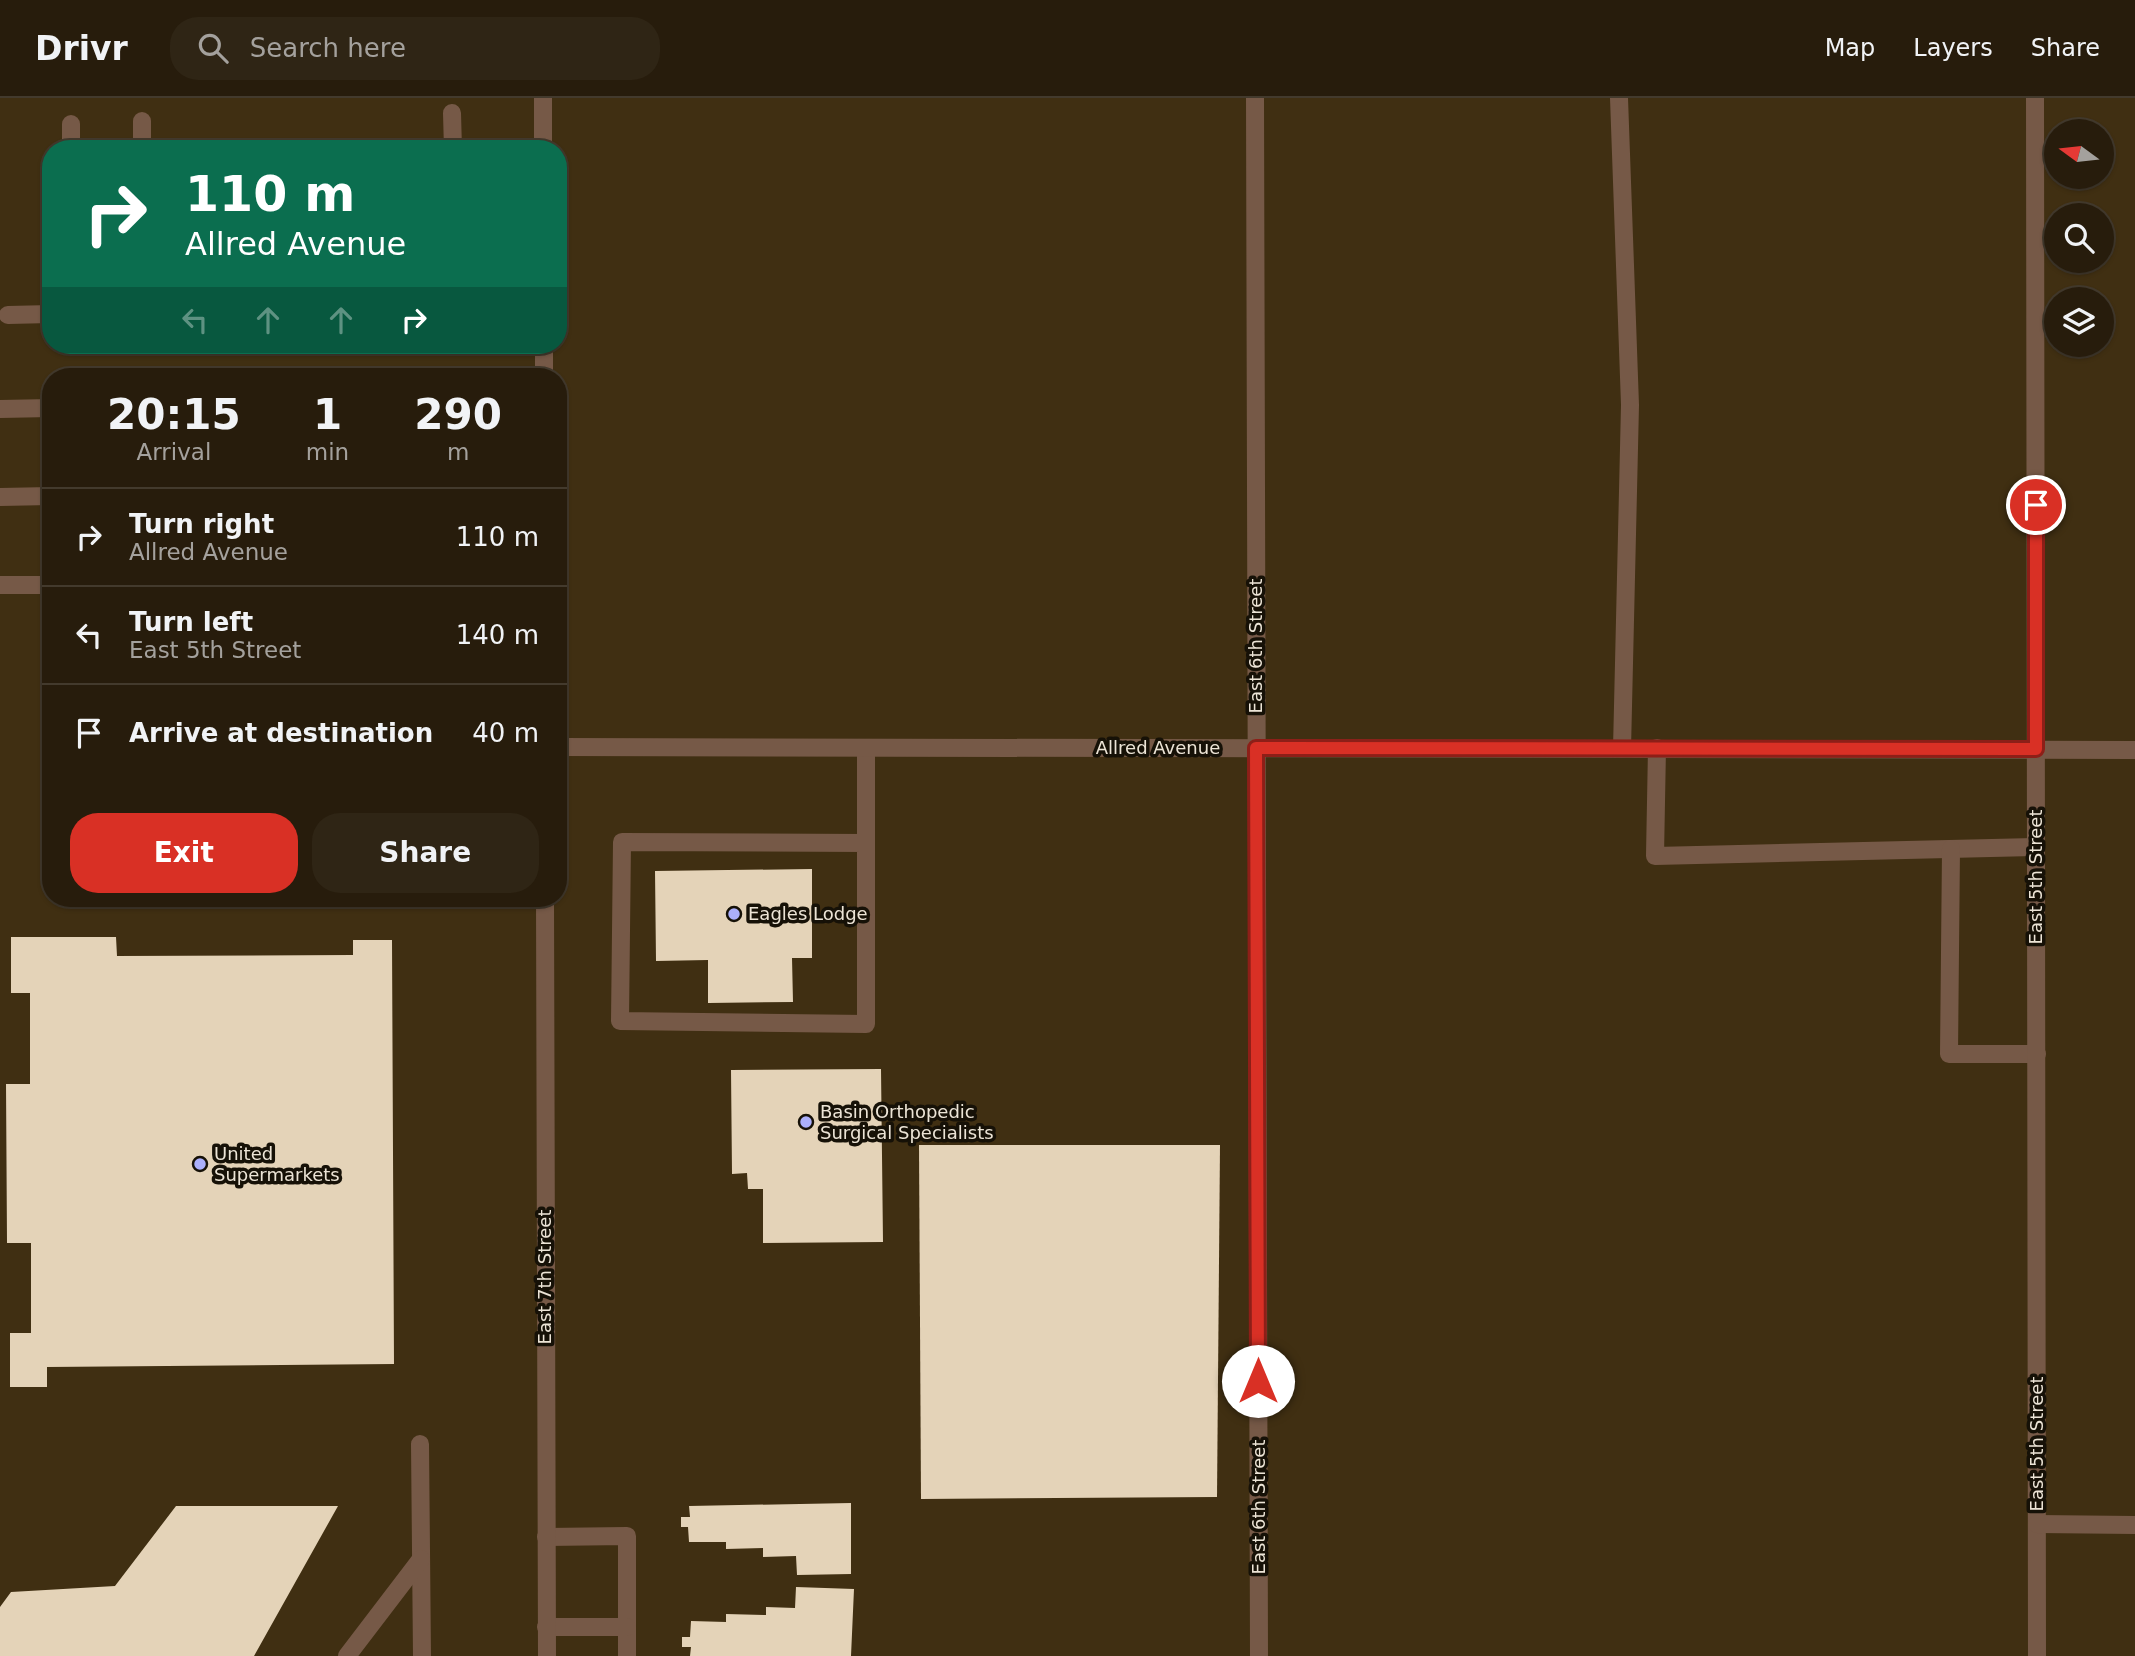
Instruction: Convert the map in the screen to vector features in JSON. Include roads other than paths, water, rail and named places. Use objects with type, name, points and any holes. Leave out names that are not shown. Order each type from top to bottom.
[{"type":"street","points":[[543,98],[543,140]]},
{"type":"street","name":"East 6th Street","points":[[1255,98],[1259,1656]]},
{"type":"street","points":[[1619,98],[1630,405],[1622,749]]},
{"type":"street","name":"East 5th Street","points":[[2035,98],[2037,1656]]},
{"type":"street","points":[[452,113],[453,140]]},
{"type":"street","points":[[142,121],[142,140]]},
{"type":"street","points":[[71,124],[71,140]]},
{"type":"street","points":[[8,315],[42,314]]},
{"type":"street","points":[[0,409],[42,408]]},
{"type":"street","points":[[0,497],[42,496]]},
{"type":"street","points":[[0,585],[42,584]]},
{"type":"street","name":"Allred Avenue","points":[[567,747],[2135,750]]},
{"type":"street","points":[[866,748],[866,843],[866,1024],[620,1021],[622,842],[866,843]]},
{"type":"street","points":[[1657,748],[1655,856],[2036,847]]},
{"type":"street","points":[[1951,849],[1949,1054],[2037,1054]]},
{"type":"street","name":"East 7th Street","points":[[544,907],[547,1656]]},
{"type":"street","points":[[420,1444],[422,1656]]},
{"type":"street","points":[[2037,1524],[2135,1525]]},
{"type":"street","points":[[546,1537],[626,1536],[627,1656]]},
{"type":"street","points":[[347,1656],[421,1559]]},
{"type":"street","points":[[546,1628],[626,1627]]},
{"type":"place","name":"Eagles Lodge","points":[[734,914]]},
{"type":"place","name":"Basin Orthopedic Surgical Specialists","points":[[806,1122]]},
{"type":"place","name":"United Supermarkets","points":[[200,1164]]}]
